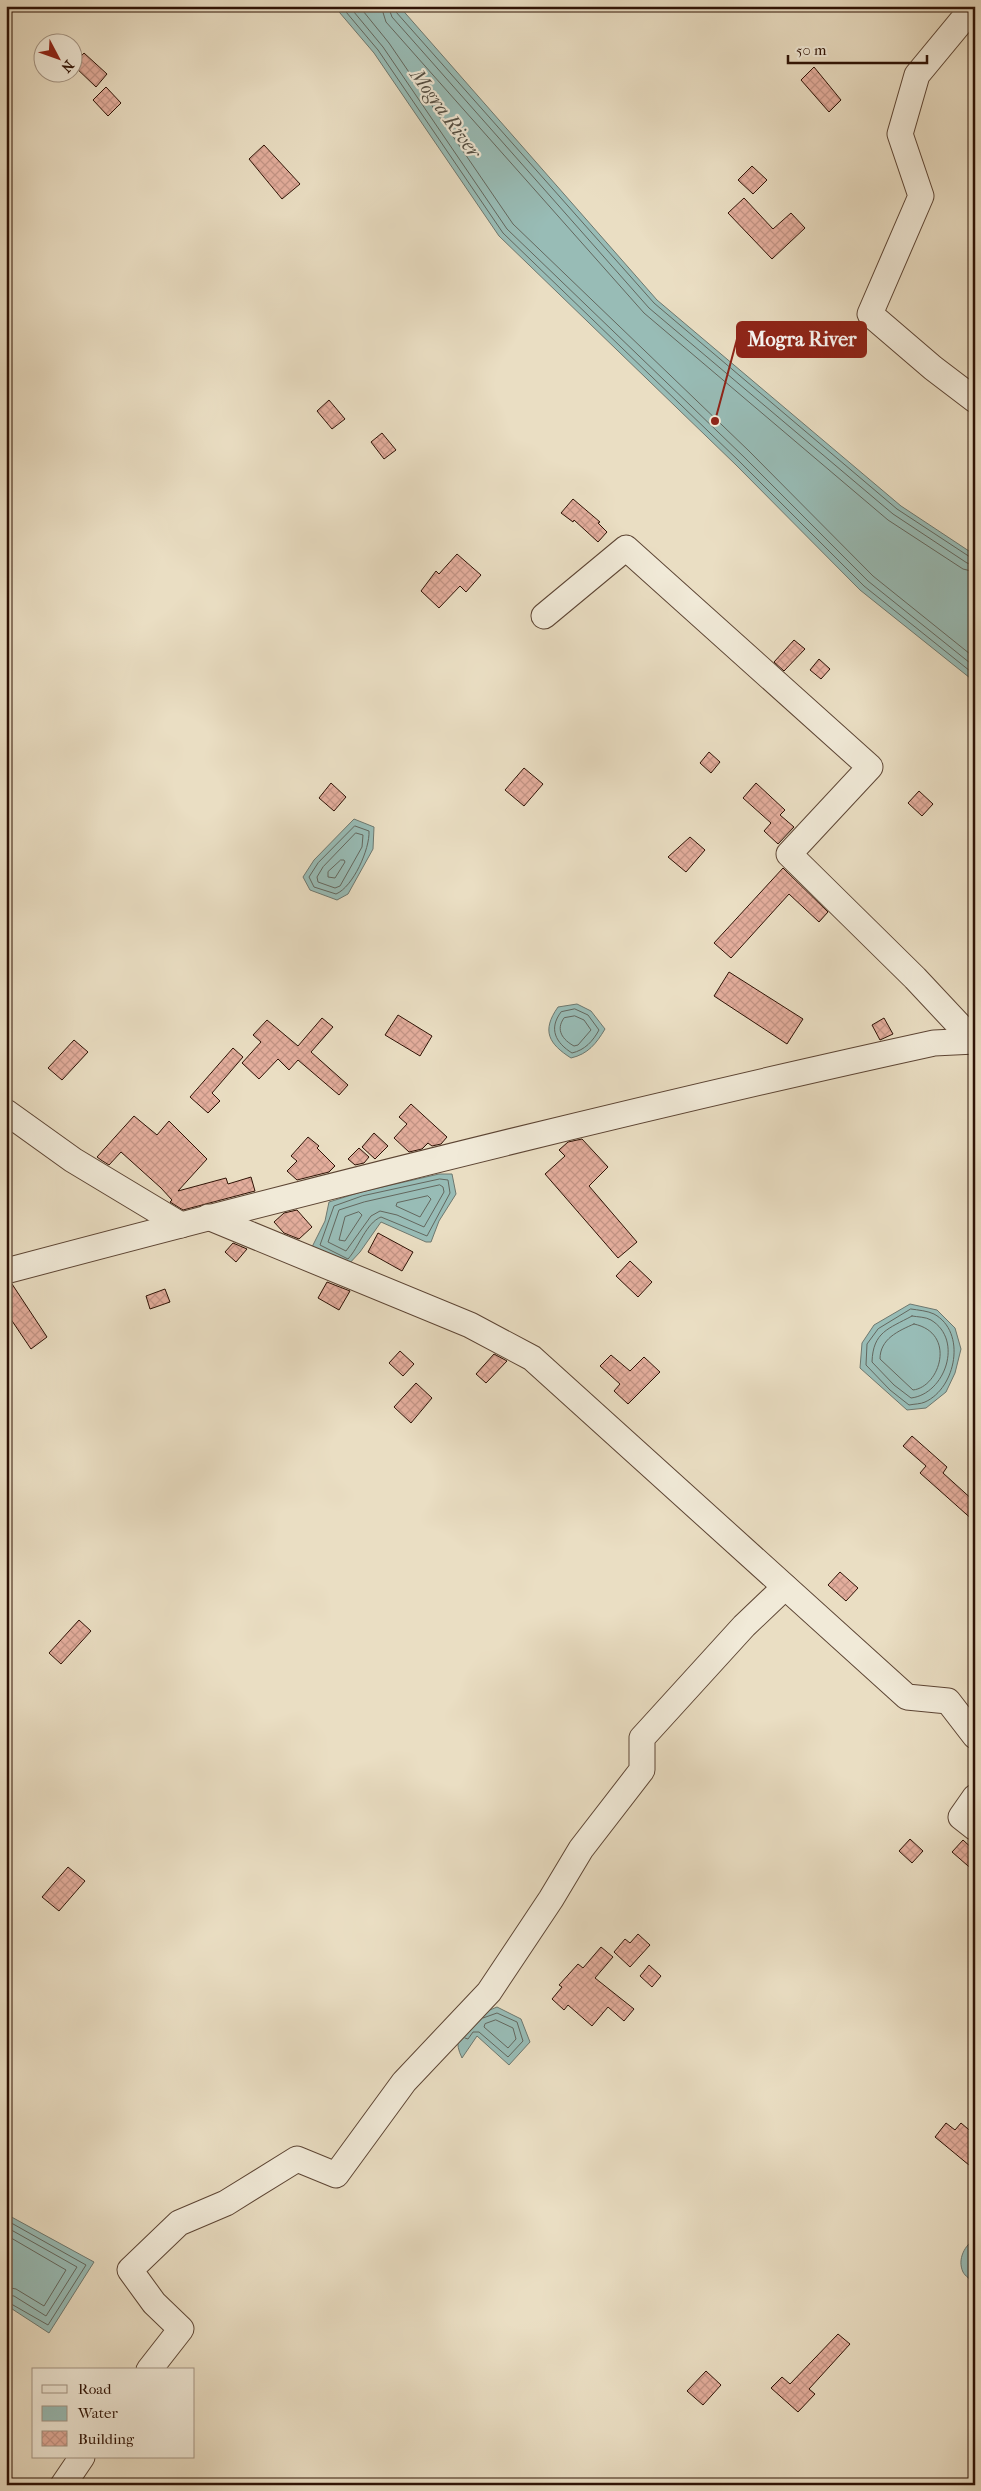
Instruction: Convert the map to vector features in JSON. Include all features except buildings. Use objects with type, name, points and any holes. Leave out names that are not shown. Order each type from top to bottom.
[{"type":"street","points":[[974,6],[917,75],[900,134],[921,196],[870,314],[933,368],[975,400]]},
{"type":"street","points":[[544,616],[626,548],[870,767],[789,854],[916,978],[974,1041]]},
{"type":"street","points":[[6,1271],[208,1217],[606,1118],[934,1043],[974,1041]]},
{"type":"street","points":[[6,1112],[73,1160],[181,1224]]},
{"type":"street","points":[[208,1217],[470,1325],[532,1358],[907,1697],[948,1700],[975,1736]]},
{"type":"street","points":[[151,2368],[181,2329],[154,2303],[130,2270],[179,2223],[226,2203],[297,2159],[336,2175],[404,2082],[489,1992],[551,1899],[581,1849],[642,1770],[642,1738],[744,1626],[785,1587]]},
{"type":"street","points":[[975,1798],[961,1817],[975,1828]]},
{"type":"street","points":[[63,2485],[81,2458]]},
{"type":"water","points":[[334,6],[399,6],[657,300],[901,506],[975,555],[975,682],[860,590],[736,465],[499,236],[374,53]]},
{"type":"water","points":[[354,819],[374,827],[373,849],[348,894],[337,900],[310,890],[303,877],[314,860]]},
{"type":"water","points":[[577,1004],[591,1011],[605,1029],[591,1048],[571,1058],[563,1053],[553,1042],[549,1030],[550,1023],[558,1007]]},
{"type":"water","points":[[439,1174],[452,1174],[456,1194],[439,1221],[431,1242],[426,1242],[381,1222],[360,1252],[348,1265],[312,1247],[325,1221],[329,1202],[361,1192]]},
{"type":"water","points":[[910,1304],[937,1310],[955,1328],[961,1349],[955,1373],[946,1392],[926,1408],[907,1410],[860,1368],[862,1343],[874,1325]]},
{"type":"water","points":[[497,2007],[521,2019],[530,2042],[509,2065],[477,2036],[462,2058],[458,2048],[458,2039],[461,2031],[472,2019]]},
{"type":"water","points":[[6,2214],[94,2262],[49,2333],[6,2305]]},
{"type":"water","points":[[975,2239],[975,2283],[964,2273],[961,2262],[965,2249]]},
{"type":"place","name":"Mogra River","points":[[715,421]]}]
